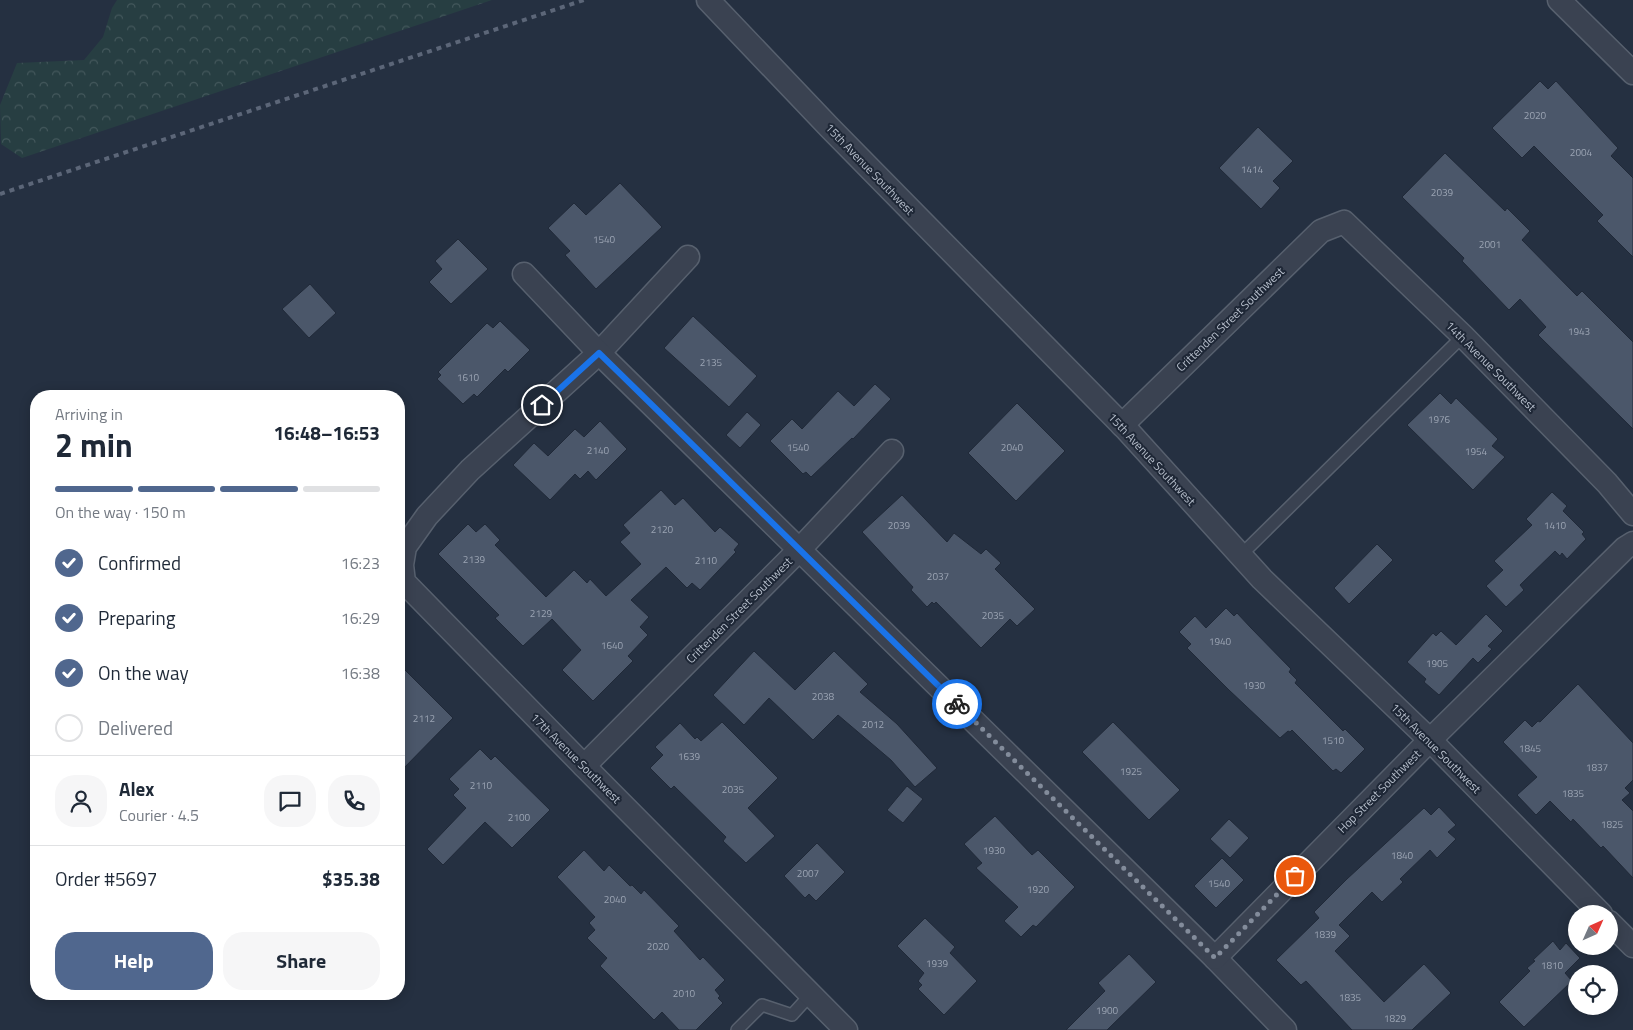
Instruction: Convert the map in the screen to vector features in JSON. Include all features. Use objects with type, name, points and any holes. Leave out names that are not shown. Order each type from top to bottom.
[{"type":"street","name":"15th Avenue Southwest","points":[[708,0],[829,127],[1122,425],[1262,579],[1430,740],[1592,905]]},
{"type":"street","points":[[1559,0],[1633,73]]},
{"type":"street","name":"Crittenden Street Southwest","points":[[1122,425],[1321,231],[1344,222]]},
{"type":"street","name":"14th Avenue Southwest","points":[[1344,222],[1463,336],[1633,514]]},
{"type":"street","name":"17th Avenue Southwest","points":[[405,547],[426,516],[470,470],[599,353],[688,257]]},
{"type":"street","points":[[524,274],[599,353],[1215,958],[1285,1030]]},
{"type":"street","name":"Crittenden Street Southwest","points":[[584,766],[799,550],[892,451]]},
{"type":"street","name":"Hop Street Southwest","points":[[1215,958],[1430,740],[1625,548],[1633,544]]},
{"type":"street","name":"17th Avenue Southwest","points":[[405,583],[846,1030]]},
{"type":"street","points":[[1618,931],[1633,946]]},
{"type":"lane","points":[[1241,555],[1463,336]]},
{"type":"lane","points":[[737,1030],[762,1005],[792,1015],[811,994]]},
{"type":"green space","points":[[117,0],[492,0],[22,158],[1,144],[0,105],[17,63],[84,60],[103,37],[112,8]]},
{"type":"building","points":[[1540,81],[1548,89],[1556,81],[1618,148],[1611,156],[1633,178],[1633,257],[1597,221],[1603,215],[1534,146],[1522,158],[1492,128]]},
{"type":"building","points":[[1258,127],[1293,161],[1273,181],[1280,188],[1261,209],[1219,168]]},
{"type":"building","points":[[1445,153],[1505,211],[1507,208],[1530,231],[1522,240],[1577,296],[1582,291],[1633,342],[1633,429],[1538,335],[1546,327],[1520,299],[1509,310],[1462,261],[1464,258],[1402,197]]},
{"type":"building","points":[[620,183],[662,227],[596,289],[565,255],[570,251],[548,228],[574,203],[586,215]]},
{"type":"building","points":[[458,239],[488,269],[451,304],[429,282],[442,269],[435,261]]},
{"type":"building","points":[[310,284],[336,313],[309,338],[282,309]]},
{"type":"building","points":[[693,316],[757,376],[729,407],[664,348]]},
{"type":"building","points":[[500,321],[530,350],[508,372],[505,369],[477,397],[474,394],[463,404],[437,379],[441,375],[438,372],[487,323],[493,328]]},
{"type":"building","points":[[875,384],[891,399],[853,439],[811,477],[806,472],[803,474],[770,441],[792,419],[802,429],[838,391],[854,406]]},
{"type":"building","points":[[1440,393],[1451,404],[1456,398],[1498,439],[1492,446],[1505,457],[1473,490],[1407,425]]},
{"type":"building","points":[[1017,403],[1065,451],[1016,501],[968,453]]},
{"type":"building","points":[[747,412],[761,425],[740,448],[726,435]]},
{"type":"building","points":[[600,421],[627,449],[596,480],[588,471],[580,479],[575,474],[550,500],[513,465],[534,443],[548,456],[575,429],[584,437]]},
{"type":"building","points":[[661,490],[675,505],[683,498],[715,532],[720,527],[739,544],[734,550],[736,552],[700,590],[692,583],[687,588],[666,567],[631,600],[649,617],[640,627],[648,635],[628,656],[633,661],[593,701],[562,670],[581,650],[552,619],[523,646],[495,618],[499,615],[438,554],[468,524],[476,532],[485,524],[500,540],[495,545],[546,597],[574,570],[587,583],[590,579],[606,596],[641,564],[620,542],[630,533],[623,525]]},
{"type":"building","points":[[1552,492],[1567,506],[1563,511],[1584,532],[1582,534],[1586,539],[1567,559],[1562,553],[1560,556],[1555,551],[1520,585],[1524,590],[1506,607],[1486,586],[1503,570],[1494,561],[1532,525],[1526,519]]},
{"type":"building","points":[[902,495],[947,542],[954,533],[981,554],[986,549],[1001,563],[995,569],[1035,609],[1017,626],[1010,619],[981,648],[936,602],[934,604],[932,602],[927,607],[911,590],[913,587],[862,532]]},
{"type":"building","points":[[1377,544],[1393,560],[1349,604],[1334,588]]},
{"type":"building","points":[[1226,608],[1234,616],[1237,613],[1291,669],[1289,672],[1297,680],[1295,683],[1343,731],[1345,729],[1365,749],[1341,773],[1336,769],[1333,771],[1292,730],[1280,738],[1187,648],[1191,644],[1179,632],[1195,616],[1206,628]]},
{"type":"building","points":[[1486,614],[1503,631],[1488,646],[1492,649],[1478,663],[1473,658],[1439,695],[1424,682],[1426,679],[1407,662],[1433,633],[1436,636],[1441,631],[1456,645]]},
{"type":"building","points":[[754,651],[795,690],[834,651],[868,684],[860,692],[897,724],[937,768],[915,787],[891,760],[838,715],[813,740],[769,698],[744,725],[713,695]]},
{"type":"building","points":[[405,670],[453,718],[405,767]]},
{"type":"building","points":[[1578,684],[1633,743],[1633,780],[1625,788],[1630,793],[1622,800],[1633,811],[1633,878],[1603,846],[1601,848],[1573,819],[1571,822],[1550,801],[1536,815],[1517,795],[1537,777],[1503,742],[1525,720],[1532,727],[1538,721],[1540,722]]},
{"type":"building","points":[[722,722],[778,778],[748,808],[775,836],[746,863],[723,841],[726,837],[674,786],[671,789],[650,768],[663,755],[655,747],[680,723],[695,739],[697,737],[701,741]]},
{"type":"building","points":[[1113,722],[1180,790],[1149,820],[1082,752]]},
{"type":"building","points":[[480,749],[491,760],[495,756],[550,810],[512,848],[485,822],[443,865],[427,849],[466,808],[453,795],[459,789],[449,779]]},
{"type":"building","points":[[907,786],[923,799],[903,823],[887,810]]},
{"type":"building","points":[[1439,807],[1456,825],[1448,832],[1456,839],[1437,858],[1430,850],[1400,879],[1403,882],[1382,902],[1372,892],[1339,925],[1350,936],[1335,951],[1384,1002],[1424,964],[1451,993],[1412,1030],[1352,1030],[1306,981],[1301,985],[1276,960],[1319,918],[1314,912],[1347,879],[1424,808],[1431,815]]},
{"type":"building","points":[[995,816],[1032,855],[1038,850],[1075,887],[1036,927],[1033,925],[1021,937],[1004,921],[1018,907],[976,868],[982,863],[964,844]]},
{"type":"building","points":[[1229,819],[1249,838],[1230,858],[1210,839]]},
{"type":"building","points":[[817,843],[845,872],[816,901],[809,894],[805,898],[784,876]]},
{"type":"building","points":[[584,850],[604,871],[609,865],[641,894],[644,890],[679,926],[674,931],[700,960],[703,957],[725,980],[715,990],[720,996],[718,998],[723,1003],[696,1030],[679,1030],[662,1012],[654,1020],[600,966],[607,958],[587,938],[595,930],[589,923],[595,917],[557,877]]},
{"type":"building","points":[[1222,858],[1244,880],[1216,908],[1194,886]]},
{"type":"building","points":[[925,918],[955,947],[950,953],[977,981],[944,1015],[918,989],[922,985],[918,981],[924,973],[897,946]]},
{"type":"building","points":[[1553,941],[1560,950],[1566,943],[1568,945],[1568,955],[1577,955],[1580,958],[1573,965],[1568,965],[1568,970],[1565,973],[1568,976],[1568,985],[1524,1027],[1499,1002],[1530,971],[1527,968],[1535,961],[1533,960]]},
{"type":"building","points":[[1129,954],[1156,982],[1107,1030],[1066,1030],[1105,991],[1098,983]]},
{"type":"railway","points":[[0,194],[584,0]]},
{"type":"way so far","points":[[957,704],[1215,958],[1295,876]]},
{"type":"route","points":[[542,405],[599,353],[957,704]]}]
